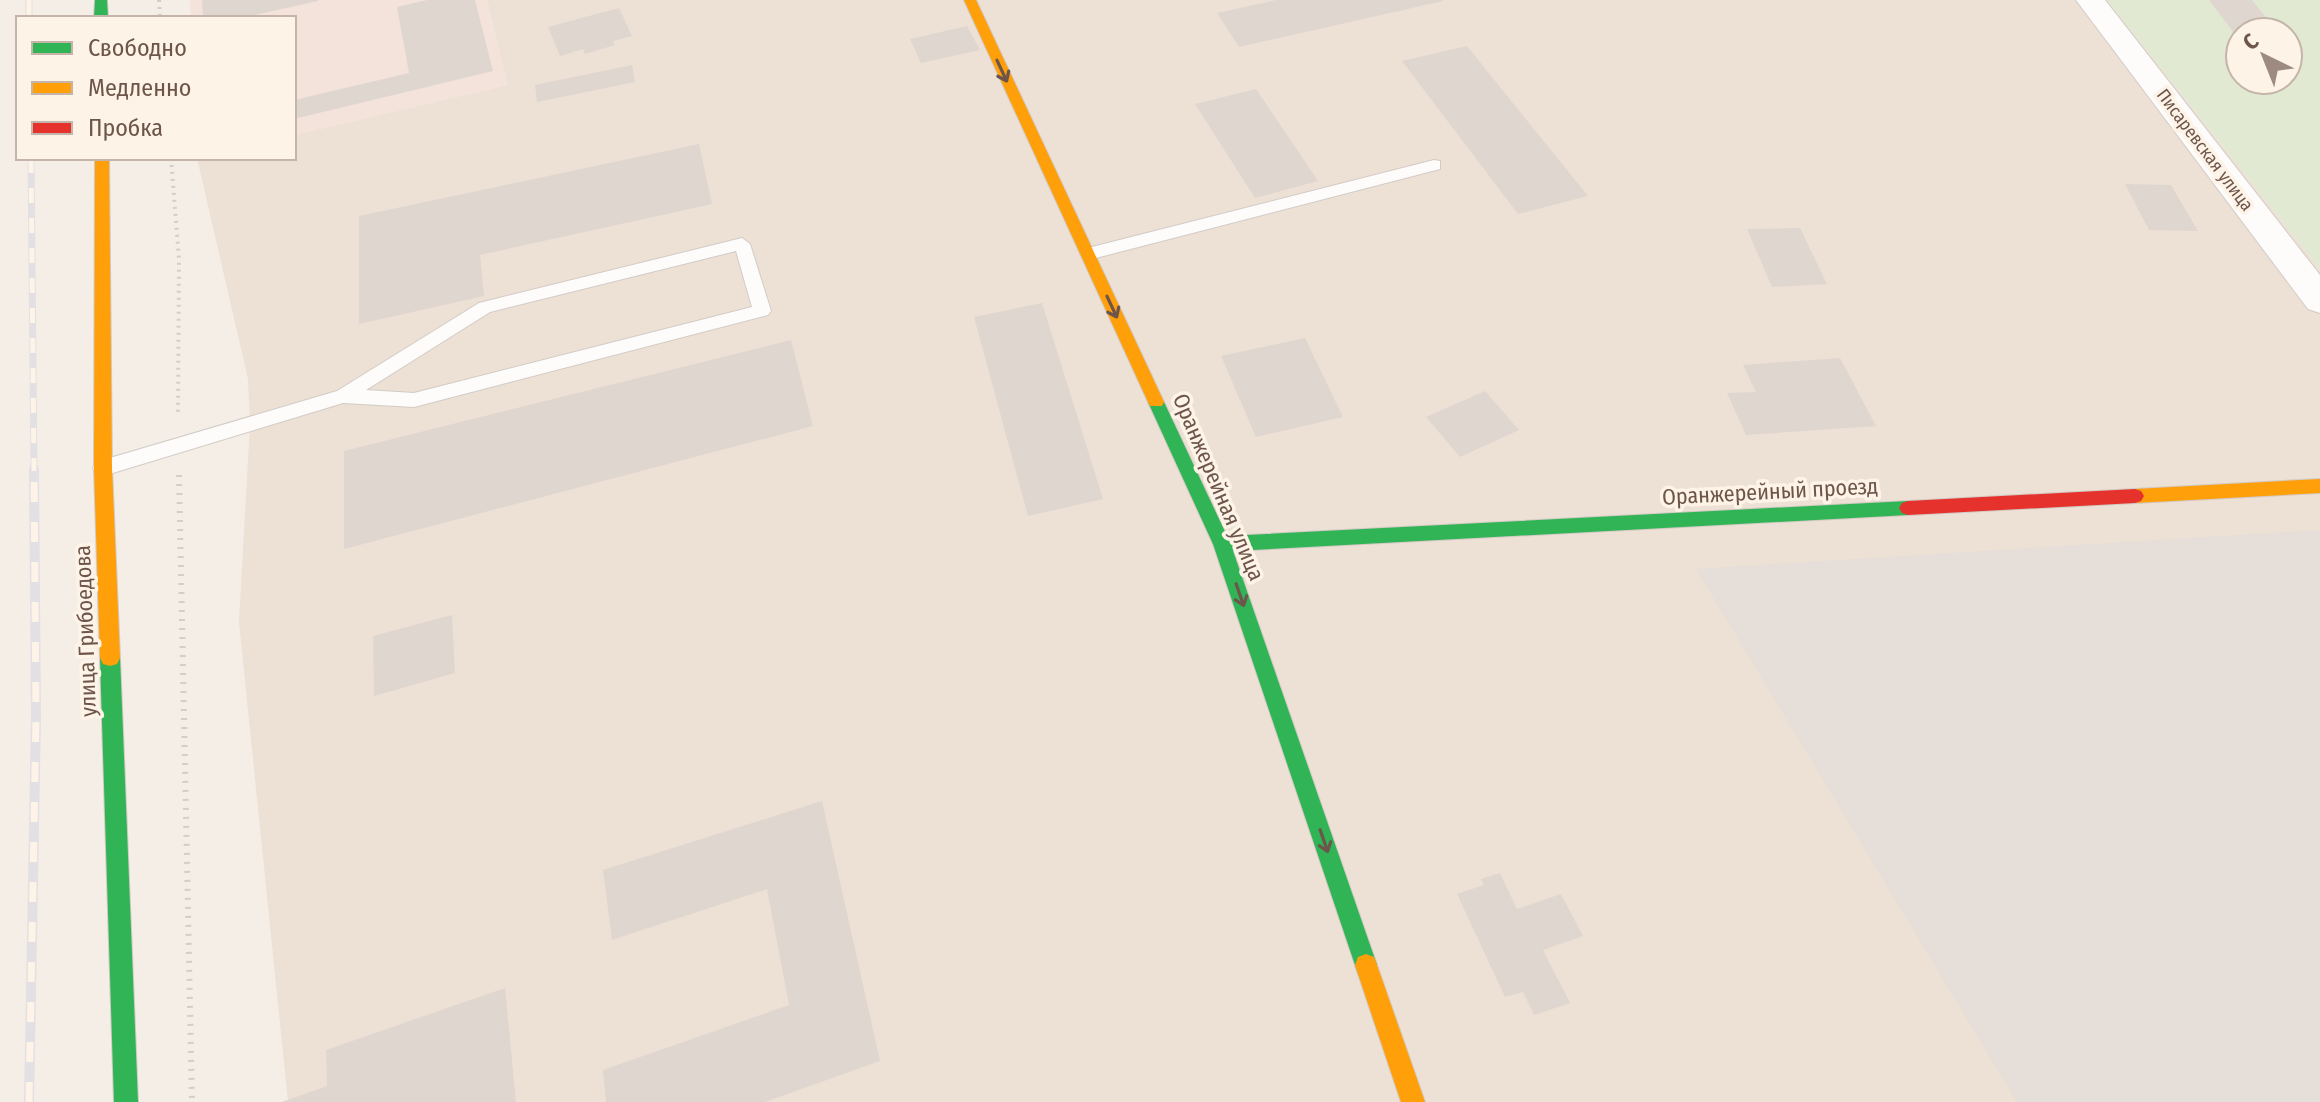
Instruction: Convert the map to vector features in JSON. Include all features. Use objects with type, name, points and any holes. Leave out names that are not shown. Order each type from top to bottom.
[{"type":"street","name":"Оранжерейная улица","points":[[970,0],[1222,544],[1413,1102]]},
{"type":"street","name":"Писаревская улица","points":[[2090,0],[2320,300]]},
{"type":"street","name":"улица Грибоедова","points":[[102,160],[103,468],[126,1102]]},
{"type":"street","name":"Оранжерейный проезд","points":[[1222,544],[2320,486]]},
{"type":"lane","points":[[1088,254],[1434,165]]},
{"type":"lane","points":[[103,468],[343,396],[485,307],[742,244],[762,311],[414,400],[343,396]]},
{"type":"path","points":[[171,160],[179,259],[178,447],[192,1102]]},
{"type":"shaded area","points":[[190,0],[487,0],[508,85],[296,135],[296,16],[191,16]]},
{"type":"shaded area","points":[[487,0],[2107,0],[2320,269],[2320,1102],[288,1102],[239,622],[250,424],[248,379],[197,160],[296,160],[296,135],[507,85]]},
{"type":"shaded area","points":[[2320,530],[2320,1102],[2017,1102],[1696,569]]},
{"type":"green space","points":[[2107,0],[2320,0],[2320,269]]},
{"type":"building","points":[[202,0],[318,0],[250,16],[203,16]]},
{"type":"building","points":[[427,0],[475,0],[493,71],[296,119],[296,100],[409,73],[397,7]]},
{"type":"building","points":[[1276,0],[1443,1],[1239,47],[1217,13]]},
{"type":"building","points":[[2209,0],[2252,0],[2265,16],[2224,16],[2224,20]]},
{"type":"building","points":[[619,8],[632,36],[585,54],[583,49],[560,56],[548,27]]},
{"type":"building","points":[[967,26],[980,50],[921,63],[910,39]]},
{"type":"building","points":[[1467,46],[1588,196],[1518,214],[1402,61]]},
{"type":"building","points":[[632,65],[635,82],[537,102],[535,85]]},
{"type":"building","points":[[1256,89],[1318,181],[1255,198],[1195,104]]},
{"type":"building","points":[[699,144],[712,204],[480,255],[484,296],[359,324],[359,216]]},
{"type":"building","points":[[2125,184],[2171,185],[2198,231],[2149,230]]},
{"type":"building","points":[[1800,228],[1827,284],[1772,287],[1747,229]]},
{"type":"building","points":[[1042,303],[1103,499],[1028,516],[974,317]]},
{"type":"building","points":[[1305,338],[1343,417],[1256,437],[1221,356]]},
{"type":"building","points":[[791,340],[813,426],[344,549],[344,451]]},
{"type":"building","points":[[1840,358],[1876,426],[1746,435],[1727,393],[1756,392],[1743,365]]},
{"type":"building","points":[[1485,391],[1519,430],[1460,457],[1426,417]]},
{"type":"building","points":[[452,615],[455,673],[374,696],[373,636]]},
{"type":"building","points":[[822,801],[880,1061],[765,1102],[606,1102],[603,1070],[789,1005],[767,889],[612,940],[603,870]]},
{"type":"building","points":[[1500,873],[1517,909],[1561,894],[1583,936],[1543,950],[1570,1003],[1534,1015],[1523,992],[1505,997],[1457,894],[1484,885],[1481,879]]},
{"type":"building","points":[[505,988],[516,1102],[282,1102],[327,1086],[326,1050]]},
{"type":"railway","points":[[29,0],[29,16]]},
{"type":"railway","points":[[31,160],[34,471]]},
{"type":"railway","points":[[29,1102],[36,717],[34,469]]},
{"type":"traffic: fast","points":[[101,0],[101,16]]},
{"type":"traffic: fast","points":[[1156,402],[1222,544],[1366,965]]},
{"type":"traffic: fast","points":[[1222,544],[1908,508]]},
{"type":"traffic: fast","points":[[110,658],[126,1102]]},
{"type":"traffic: slow","points":[[970,0],[1156,402]]},
{"type":"traffic: slow","points":[[102,160],[103,468],[110,658]]},
{"type":"traffic: slow","points":[[2135,496],[2320,486]]},
{"type":"traffic: slow","points":[[1366,965],[1413,1102]]},
{"type":"traffic: jam","points":[[1908,508],[2135,496]]}]
